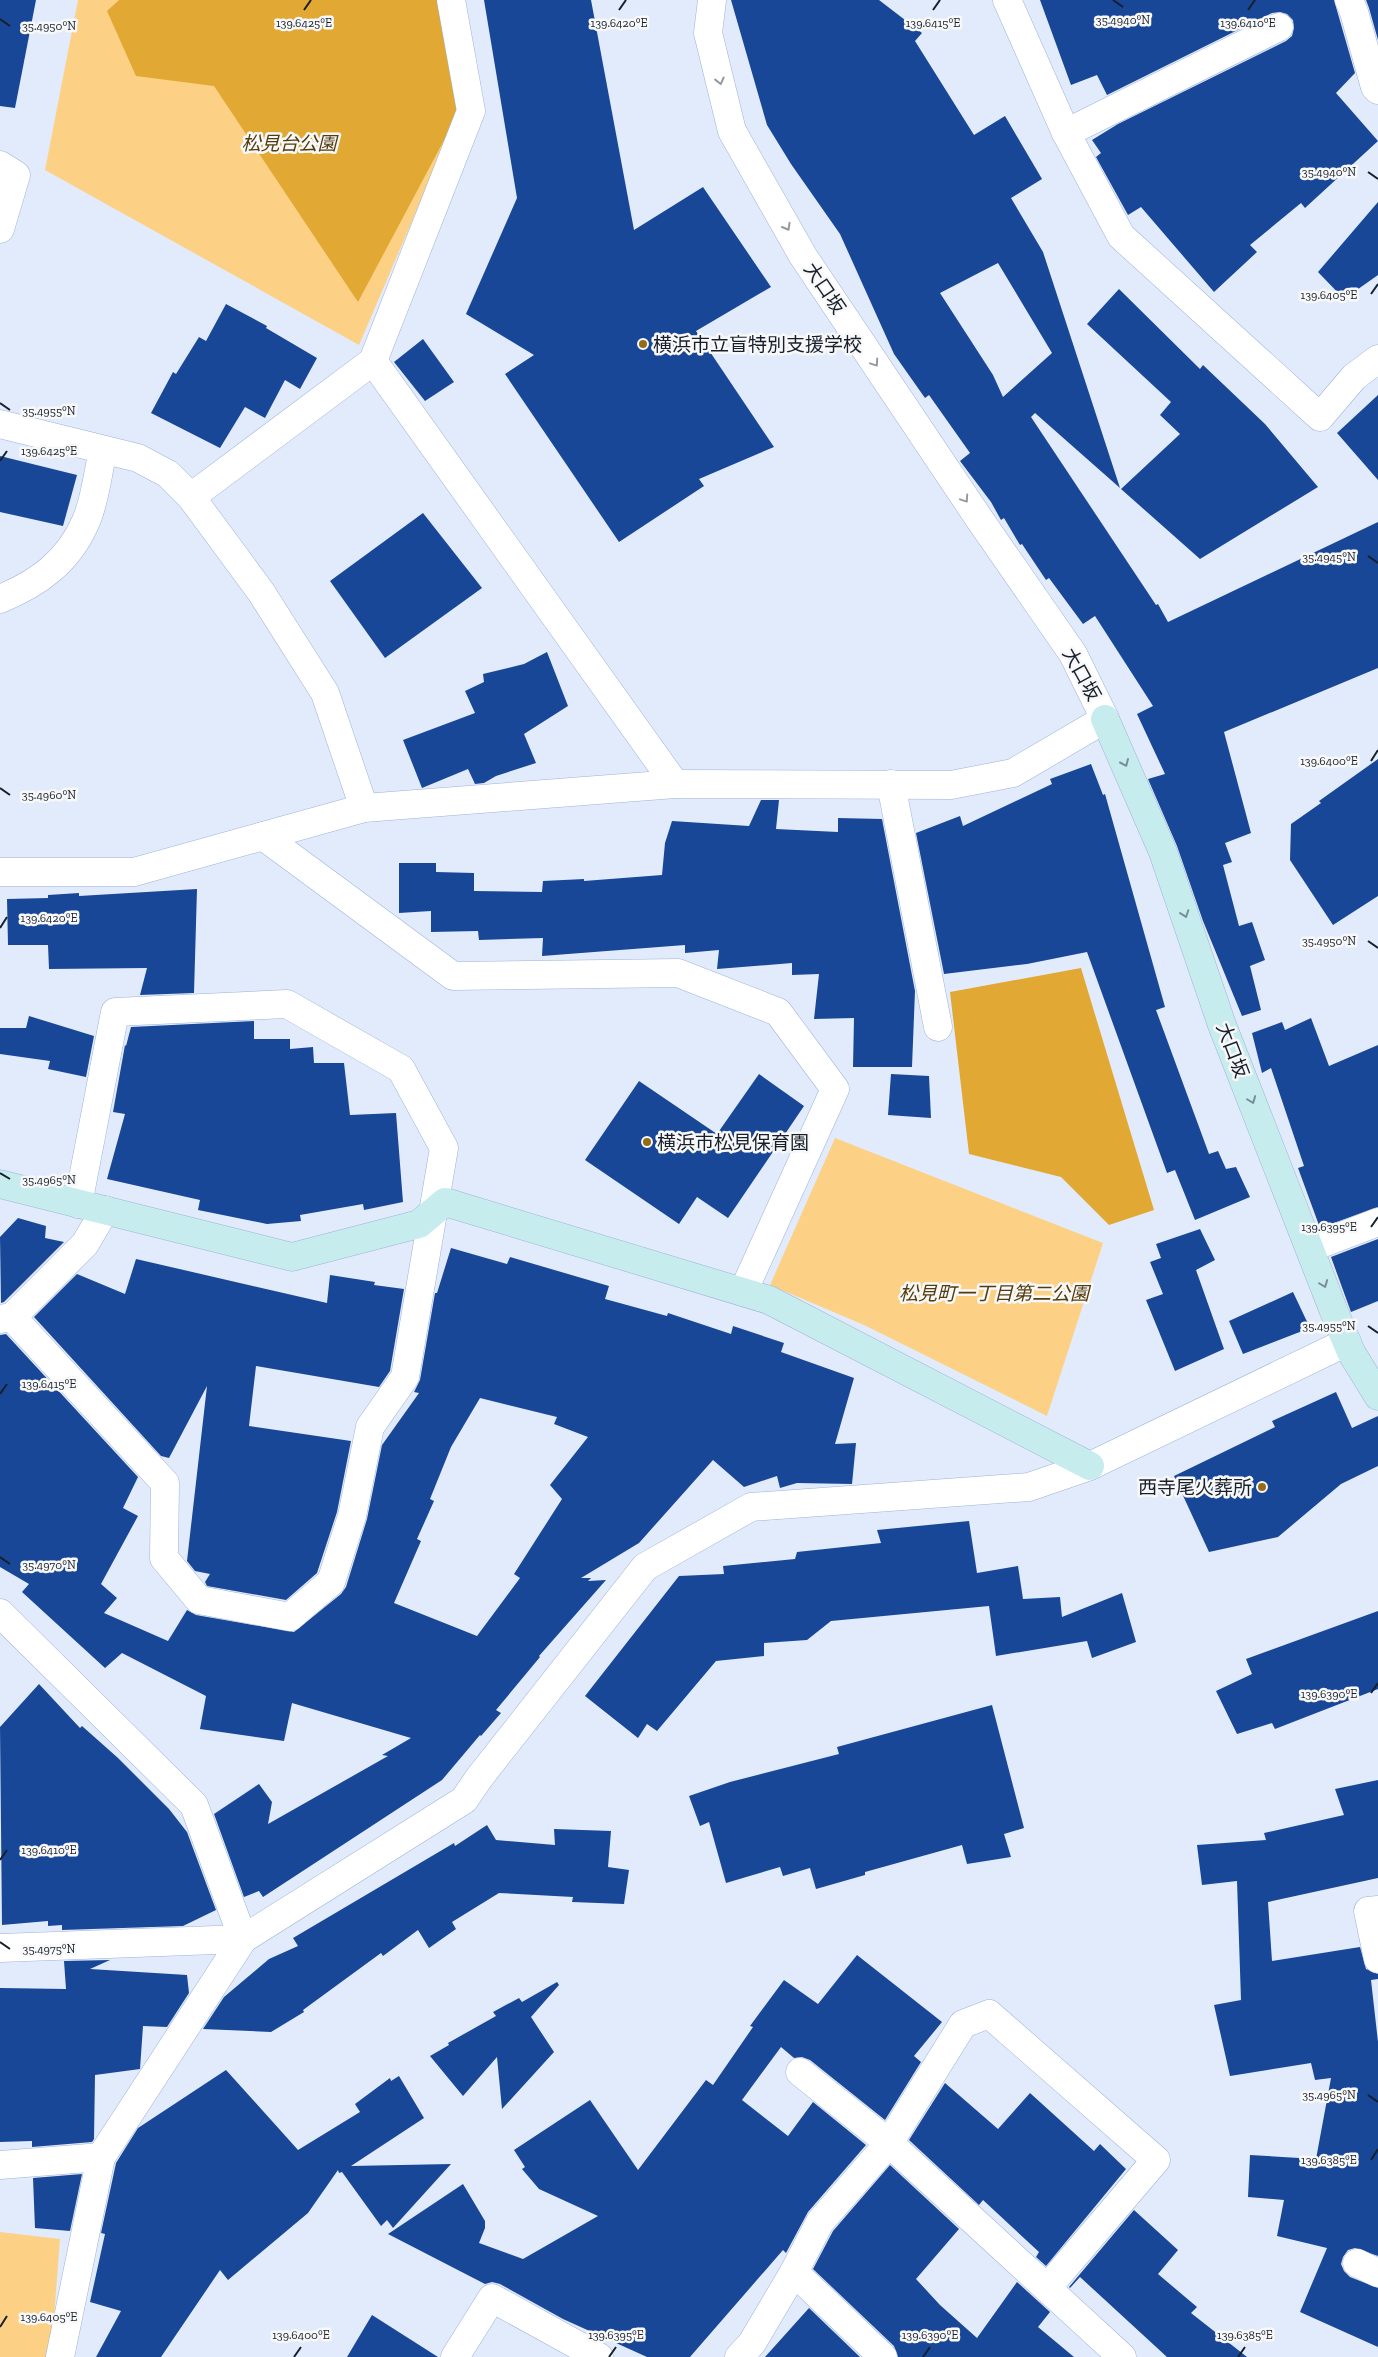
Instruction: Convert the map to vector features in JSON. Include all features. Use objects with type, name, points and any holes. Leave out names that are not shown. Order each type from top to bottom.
[{"type":"street","points":[[191,497],[373,361],[471,111],[451,0]]},
{"type":"street","points":[[694,0],[708,33]]},
{"type":"street","name":"大口坂","points":[[712,0],[708,33],[732,131],[803,256],[980,520],[1073,654],[1105,719],[1164,852],[1222,1025],[1347,1342],[1378,1396]]},
{"type":"street","points":[[1007,0],[1066,133],[1121,236],[1320,417],[1354,377],[1378,359]]},
{"type":"street","points":[[1349,0],[1375,87],[1378,90]]},
{"type":"street","points":[[1066,133],[1279,27]]},
{"type":"street","points":[[0,165],[16,175],[0,229]]},
{"type":"street","points":[[373,361],[675,784]]},
{"type":"street","points":[[0,424],[138,458],[168,474],[191,497],[261,592],[325,693],[364,808]]},
{"type":"street","points":[[0,599],[23,590],[50,572],[71,547],[86,521],[103,450]]},
{"type":"street","points":[[0,872],[134,872],[230,855],[263,836],[364,808],[675,784],[951,785],[1014,773],[1105,719]]},
{"type":"street","points":[[891,784],[938,1027]]},
{"type":"street","points":[[263,836],[453,976],[678,973],[778,1012],[835,1089],[744,1292]]},
{"type":"street","points":[[290,982],[297,1009]]},
{"type":"street","points":[[78,1204],[115,1012],[287,1004],[400,1069],[444,1148],[405,1377],[370,1427],[352,1516],[331,1582],[290,1617],[199,1600],[164,1558],[165,1483],[6,1318],[85,1244],[105,1210]]},
{"type":"street","points":[[0,1184],[292,1257],[419,1224],[434,1214],[444,1202],[769,1300],[1090,1466]]},
{"type":"street","points":[[1310,1248],[1378,1222]]},
{"type":"street","points":[[60,2357],[101,2157],[243,1939],[464,1800],[479,1778],[645,1568],[751,1507],[1029,1487],[1090,1466],[1347,1342]]},
{"type":"street","points":[[0,1613],[194,1805],[243,1939]]},
{"type":"street","points":[[1378,1910],[1368,1911],[1378,1959]]},
{"type":"street","points":[[0,1948],[243,1939]]},
{"type":"street","points":[[739,2357],[752,2343],[794,2272],[820,2222],[889,2143],[963,2024],[989,2014],[1156,2160],[1047,2288]]},
{"type":"street","points":[[800,2072],[889,2143],[1122,2357]]},
{"type":"street","points":[[0,2164],[101,2157]]},
{"type":"street","points":[[794,2272],[883,2357]]},
{"type":"street","points":[[455,2357],[492,2298],[599,2357]]},
{"type":"green space","name":"松見台公園","points":[[78,0],[430,0],[458,114],[359,345],[45,170]]},
{"type":"green space","points":[[119,0],[438,0],[458,114],[358,302],[214,86],[136,76],[107,11]]},
{"type":"green space","points":[[1081,968],[1154,1210],[1109,1225],[1061,1177],[969,1154],[950,992]]},
{"type":"green space","name":"松見町一丁目第二公園","points":[[835,1138],[1103,1243],[1047,1416],[864,1325],[770,1285]]},
{"type":"green space","points":[[0,2232],[60,2239],[51,2357],[0,2357]]},
{"type":"building","points":[[0,0],[36,0],[15,108],[0,106]]},
{"type":"building","points":[[484,0],[591,0],[634,230],[703,187],[771,287],[696,331],[774,447],[699,479],[704,486],[619,542],[505,374],[534,355],[466,314],[517,198]]},
{"type":"building","points":[[731,0],[879,0],[922,33],[915,41],[974,135],[1005,116],[1042,179],[1011,198],[1043,252],[1120,488],[1035,413],[1031,417],[1156,605],[1158,604],[1168,622],[1378,522],[1378,668],[1224,732],[1251,833],[1225,843],[1232,862],[1223,865],[1239,926],[1252,922],[1265,960],[1250,966],[1261,1010],[1242,1016],[1203,921],[1177,846],[1148,779],[1165,774],[1137,714],[1153,706],[1095,616],[1083,624],[1049,578],[1046,580],[1022,544],[1020,545],[1004,518],[1001,520],[991,502],[960,461],[970,453],[929,395],[925,398],[894,354],[840,234],[791,164],[767,125]],"holes":[[[998,263],[1052,353],[1003,397],[993,375],[940,293]]]},
{"type":"building","points":[[1040,0],[1334,0],[1355,73],[1336,93],[1378,141],[1305,208],[1301,203],[1250,245],[1257,252],[1214,292],[1141,207],[1128,215],[1096,157],[1101,153],[1092,140],[1118,124],[1286,41],[1292,36],[1293,20],[1287,14],[1280,12],[1272,13],[1107,95],[1097,75],[1071,85]]},
{"type":"building","points":[[1366,0],[1378,0],[1378,40],[1369,8]]},
{"type":"building","points":[[1378,202],[1378,275],[1344,299],[1318,272]]},
{"type":"building","points":[[1119,289],[1200,369],[1203,365],[1265,424],[1318,487],[1200,559],[1121,489],[1180,434],[1160,415],[1171,402],[1087,324]]},
{"type":"building","points":[[226,304],[267,326],[266,328],[317,358],[300,389],[285,380],[265,418],[245,407],[220,448],[151,413],[173,372],[176,374],[199,337],[206,341]]},
{"type":"building","points":[[423,339],[454,382],[425,401],[394,362]]},
{"type":"building","points":[[1378,395],[1378,480],[1337,433]]},
{"type":"building","points":[[0,456],[77,475],[63,526],[0,512]]},
{"type":"building","points":[[423,513],[482,588],[385,658],[330,581]]},
{"type":"building","points":[[547,652],[568,706],[524,734],[536,763],[496,776],[484,783],[475,784],[468,769],[422,788],[403,740],[475,713],[465,691],[484,682],[483,674],[524,664]]},
{"type":"building","points":[[1378,759],[1378,896],[1333,925],[1290,860],[1291,824],[1321,803],[1319,801]]},
{"type":"building","points":[[1091,764],[1103,795],[1105,794],[1165,1007],[1156,1010],[1209,1154],[1218,1151],[1226,1169],[1236,1167],[1250,1197],[1195,1220],[1175,1170],[1167,1173],[1087,952],[1027,964],[944,974],[916,833],[960,816],[963,826],[1052,784],[1050,779]]},
{"type":"building","points":[[761,800],[779,800],[776,829],[838,832],[838,818],[882,819],[915,991],[912,1067],[853,1067],[854,1018],[814,1019],[819,974],[792,975],[792,963],[717,969],[719,950],[685,953],[685,945],[542,956],[543,938],[479,940],[478,931],[431,932],[431,911],[399,913],[399,863],[436,863],[436,872],[474,873],[474,891],[542,892],[543,881],[584,879],[584,881],[662,875],[665,843],[672,821],[749,826]]},
{"type":"building","points":[[197,889],[194,993],[140,995],[147,968],[49,969],[48,945],[8,945],[7,899],[48,898],[48,895],[79,893],[79,896]]},
{"type":"building","points":[[29,1016],[94,1036],[86,1077],[48,1069],[50,1061],[0,1054],[0,1028],[26,1028]]},
{"type":"building","points":[[1311,1018],[1329,1066],[1378,1045],[1378,1207],[1320,1228],[1298,1168],[1304,1166],[1271,1068],[1262,1073],[1252,1033],[1282,1022],[1285,1030]]},
{"type":"building","points":[[254,1021],[254,1039],[290,1039],[290,1049],[313,1047],[314,1063],[344,1063],[350,1115],[396,1113],[403,1202],[364,1210],[363,1204],[300,1215],[301,1221],[267,1224],[198,1210],[200,1200],[107,1179],[125,1114],[113,1112],[125,1045],[131,1027]]},
{"type":"building","points":[[759,1074],[804,1106],[728,1218],[697,1197],[679,1224],[585,1160],[639,1081],[717,1134]]},
{"type":"building","points":[[891,1074],[929,1076],[931,1118],[888,1115]]},
{"type":"building","points":[[18,1218],[46,1226],[45,1238],[64,1242],[1,1303],[0,1237]]},
{"type":"building","points":[[1200,1229],[1215,1260],[1196,1270],[1224,1349],[1175,1371],[1146,1300],[1163,1294],[1150,1262],[1161,1258],[1156,1244]]},
{"type":"building","points":[[1378,1239],[1378,1301],[1351,1312],[1331,1257]]},
{"type":"building","points":[[451,1248],[507,1264],[510,1257],[609,1286],[605,1299],[667,1316],[668,1313],[731,1334],[733,1326],[784,1343],[781,1352],[854,1378],[835,1444],[856,1443],[852,1484],[797,1483],[780,1488],[777,1476],[744,1487],[713,1460],[639,1543],[581,1578],[591,1578],[588,1581],[606,1580],[539,1656],[496,1710],[501,1713],[442,1780],[263,1897],[259,1891],[244,1897],[214,1814],[259,1784],[272,1802],[268,1824],[388,1756],[382,1755],[411,1738],[292,1703],[284,1741],[200,1729],[206,1696],[122,1653],[105,1668],[22,1592],[29,1584],[0,1567],[0,1335],[6,1334],[138,1477],[123,1508],[138,1516],[101,1584],[117,1598],[104,1613],[168,1641],[187,1610],[196,1615],[294,1632],[341,1594],[346,1587],[367,1519],[382,1445],[419,1393],[414,1392],[420,1380],[435,1293],[437,1293]],"holes":[[[480,1398],[557,1417],[554,1424],[588,1437],[550,1485],[562,1499],[514,1574],[520,1578],[477,1636],[394,1603],[421,1541],[417,1539],[434,1501],[430,1499],[451,1447]]]},
{"type":"building","points":[[136,1259],[327,1303],[330,1275],[375,1282],[374,1285],[404,1289],[390,1371],[379,1387],[256,1366],[249,1426],[351,1441],[337,1512],[317,1573],[286,1600],[207,1586],[205,1582],[210,1574],[195,1571],[187,1561],[207,1386],[169,1458],[161,1456],[34,1317],[77,1274],[125,1294]]},
{"type":"building","points":[[1293,1292],[1310,1328],[1243,1354],[1229,1321]]},
{"type":"building","points":[[1336,1392],[1352,1428],[1378,1416],[1378,1466],[1341,1484],[1278,1537],[1209,1552],[1174,1476],[1275,1427],[1272,1421]]},
{"type":"building","points":[[969,1521],[977,1573],[1018,1566],[1023,1599],[1060,1597],[1062,1617],[1122,1593],[1136,1642],[1092,1658],[1087,1641],[996,1656],[989,1606],[831,1621],[807,1640],[764,1643],[764,1656],[716,1661],[657,1731],[647,1724],[638,1738],[585,1696],[679,1576],[724,1574],[723,1566],[795,1559],[797,1552],[881,1543],[877,1530]]},
{"type":"building","points":[[1378,1611],[1378,1689],[1275,1729],[1272,1723],[1237,1734],[1216,1691],[1252,1674],[1246,1659]]},
{"type":"building","points":[[39,1684],[80,1728],[82,1726],[118,1758],[169,1809],[187,1832],[216,1910],[183,1926],[62,1930],[62,1925],[48,1926],[48,1921],[2,1925],[0,1727]]},
{"type":"building","points":[[992,1705],[1024,1828],[1004,1834],[1011,1857],[967,1864],[962,1845],[865,1872],[865,1875],[816,1889],[810,1868],[783,1876],[780,1867],[726,1883],[709,1822],[700,1826],[689,1796],[730,1782],[839,1754],[837,1747]]},
{"type":"building","points":[[1378,1780],[1378,1878],[1268,1902],[1272,1961],[1360,1947],[1366,1969],[1378,1974],[1378,1979],[1371,1980],[1378,2042],[1378,2256],[1355,2248],[1348,2250],[1341,2264],[1344,2271],[1350,2277],[1378,2288],[1378,2347],[1300,2312],[1327,2248],[1277,2236],[1284,2200],[1248,2197],[1250,2155],[1316,2159],[1331,2078],[1315,2080],[1311,2063],[1230,2076],[1214,2005],[1241,2000],[1237,1881],[1202,1885],[1197,1845],[1266,1840],[1264,1833],[1344,1815],[1335,1789]]},
{"type":"building","points":[[487,1825],[496,1840],[555,1845],[554,1829],[611,1831],[608,1867],[629,1870],[624,1904],[572,1902],[573,1897],[499,1893],[452,1922],[456,1929],[429,1948],[418,1930],[383,1956],[381,1953],[303,2010],[304,2012],[271,2032],[203,2029],[224,1997],[269,1959],[298,1946],[293,1938],[454,1843],[455,1846]]},
{"type":"building","points":[[857,1955],[942,2022],[914,2056],[921,2062],[885,2120],[810,2060],[802,2057],[794,2058],[781,2047],[742,2100],[788,2136],[813,2102],[866,2145],[808,2212],[786,2253],[783,2250],[690,2357],[647,2357],[563,2319],[500,2284],[492,2282],[485,2284],[388,2234],[463,2184],[485,2221],[485,2228],[479,2243],[523,2259],[598,2216],[539,2189],[522,2169],[525,2167],[514,2150],[590,2100],[638,2170],[706,2080],[713,2085],[753,2027],[750,2026],[784,1980],[818,2004]]},
{"type":"building","points":[[110,1960],[90,1969],[187,1975],[189,1993],[167,2027],[143,2026],[140,2069],[95,2075],[94,2139],[92,2142],[32,2147],[32,2141],[0,2142],[0,1988],[66,1989],[64,1961]]},
{"type":"building","points":[[557,1982],[559,1985],[531,2017],[554,2052],[502,2109],[497,2057],[463,2096],[430,2056],[449,2045],[448,2043],[496,2016],[493,2012],[519,1998],[522,2002]]},
{"type":"building","points":[[226,2070],[298,2150],[360,2112],[355,2104],[390,2078],[391,2081],[399,2076],[424,2118],[351,2166],[451,2164],[393,2228],[387,2220],[381,2226],[342,2172],[339,2173],[338,2170],[308,2213],[228,2280],[220,2270],[161,2357],[96,2357],[121,2311],[90,2302],[105,2234],[101,2233],[116,2163],[138,2128]]},
{"type":"building","points":[[945,2083],[998,2129],[1030,2093],[1094,2151],[1100,2144],[1126,2169],[1046,2266],[1036,2257],[1039,2252],[983,2200],[979,2205],[909,2140]]},
{"type":"building","points":[[890,2165],[959,2229],[916,2279],[940,2305],[977,2338],[1017,2282],[1050,2312],[1038,2327],[1074,2357],[898,2357],[894,2346],[813,2269],[833,2231]]},
{"type":"building","points":[[82,2174],[70,2231],[35,2228],[33,2178]]},
{"type":"building","points":[[1134,2210],[1178,2250],[1158,2274],[1197,2307],[1191,2313],[1247,2357],[1167,2357],[1080,2277],[1069,2287]]},
{"type":"building","points":[[809,2308],[860,2357],[765,2357]]},
{"type":"building","points":[[372,2315],[438,2357],[347,2357]]},
{"type":"place","name":"横浜市立盲特別支援学校","points":[[643,344]]},
{"type":"place","name":"横浜市松見保育園","points":[[647,1142]]},
{"type":"place","name":"西寺尾火葬所","points":[[1262,1487]]}]
